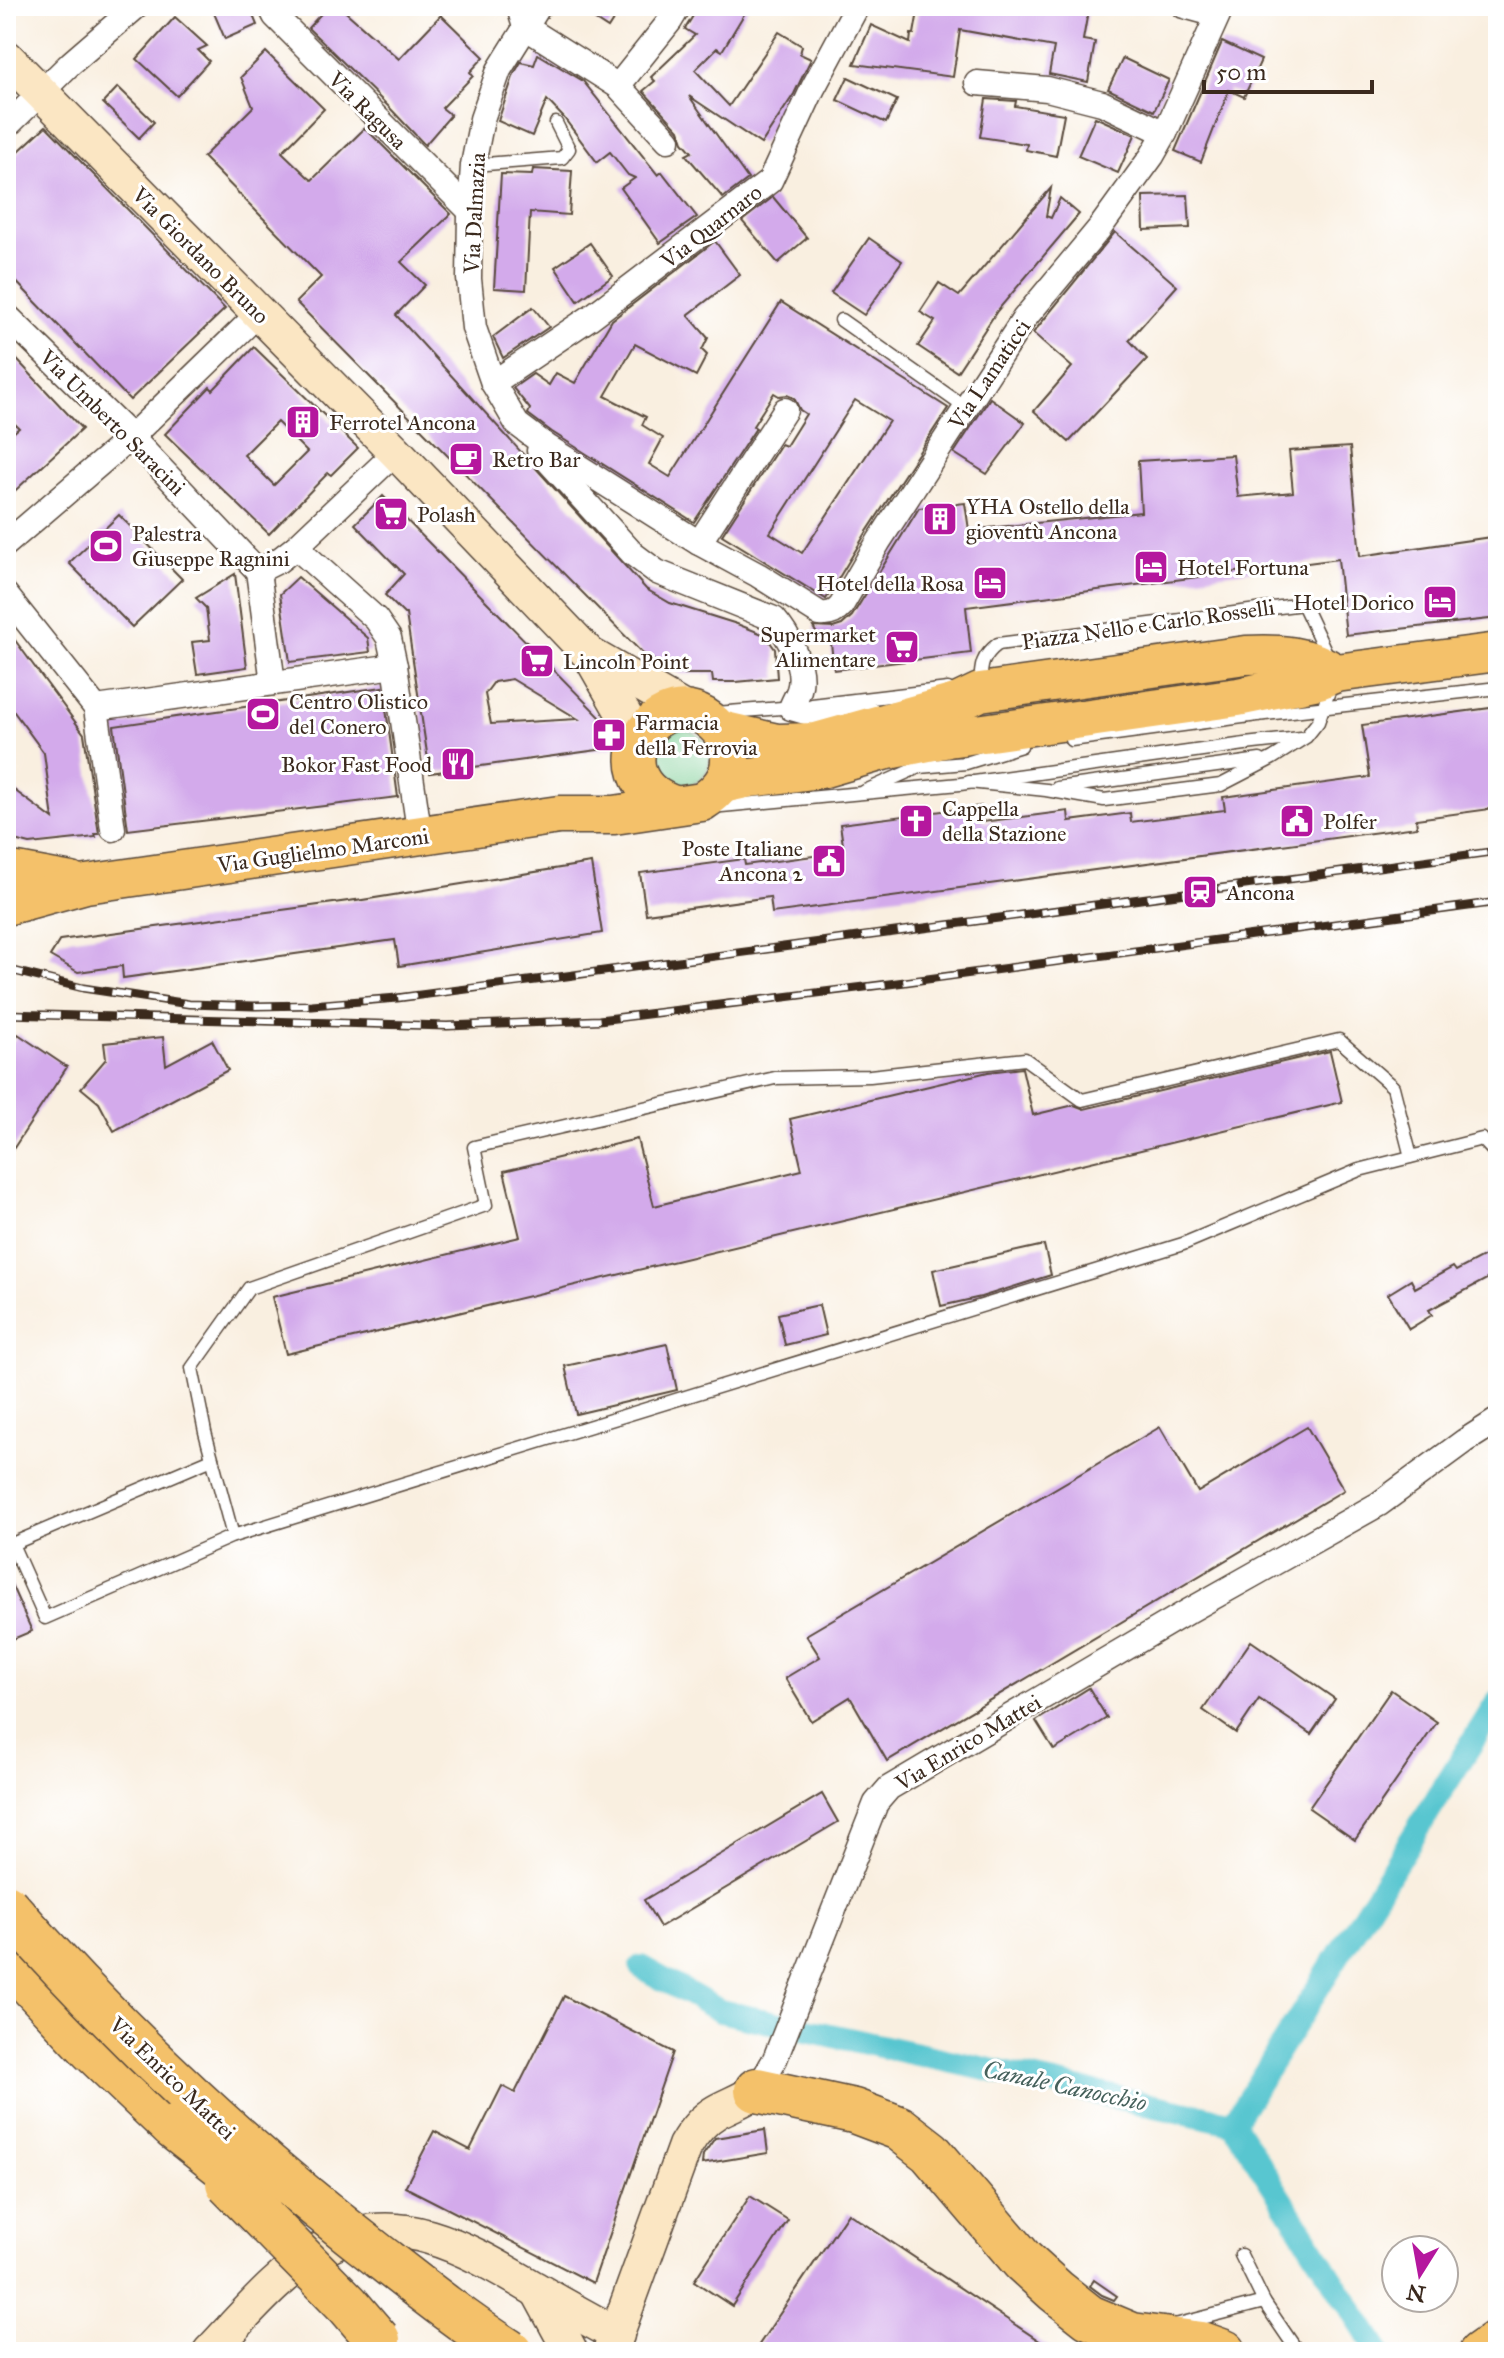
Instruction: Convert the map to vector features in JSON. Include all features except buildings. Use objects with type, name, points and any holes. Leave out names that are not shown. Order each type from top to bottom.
[{"type":"highway","name":"Via Enrico Mattei","points":[[6,1906],[98,2006],[228,2132],[346,2230],[452,2312],[510,2352]]},
{"type":"highway","name":"Via Enrico Mattei","points":[[6,1958],[91,2049],[173,2127],[458,2352]]},
{"type":"highway","points":[[766,2074],[910,2135],[930,2152],[1004,2241],[1047,2284],[1089,2317],[1142,2337],[1202,2344],[1224,2352]]},
{"type":"highway","points":[[173,2127],[338,2324],[357,2352]]},
{"type":"highway","points":[[173,2127],[348,2305],[387,2352]]},
{"type":"main road","name":"Via Giordano Bruno","points":[[6,57],[396,452],[590,655],[702,718]]},
{"type":"main road","points":[[965,750],[1238,697],[1319,680],[1336,673],[1498,652]]},
{"type":"main road","name":"Piazza Nello e Carlo Rosselli","points":[[980,692],[1264,654],[1314,660],[1336,673]]},
{"type":"main road","name":"Via Giordano Bruno","points":[[590,655],[637,753]]},
{"type":"main road","name":"Via Guglielmo Marconi","points":[[559,815],[608,791],[637,753],[646,727],[670,712],[702,718],[760,740],[794,744],[837,737],[959,702],[980,692]]},
{"type":"main road","points":[[702,718],[728,743],[730,757],[723,784]]},
{"type":"main road","name":"Via Guglielmo Marconi","points":[[6,906],[86,884],[559,815],[614,815],[702,802],[723,784],[821,769],[883,751],[965,750]]},
{"type":"main road","points":[[637,753],[640,780],[649,792],[660,800],[681,805]]},
{"type":"main road","name":"Via Guglielmo Marconi","points":[[6,870],[86,884]]},
{"type":"main road","points":[[210,2352],[258,2301],[293,2270],[330,2244],[354,2235],[389,2230],[435,2238],[483,2258],[538,2290],[616,2346],[675,2166],[685,2146],[702,2122],[746,2099],[766,2074]]},
{"type":"main road","points":[[538,2290],[571,2352]]},
{"type":"main road","points":[[1478,2352],[1498,2338]]},
{"type":"street","name":"Via Ragusa","points":[[270,6],[275,16],[470,211]]},
{"type":"street","name":"Via Dalmazia","points":[[539,6],[522,17],[499,70],[482,119],[473,165],[469,279],[474,328],[493,383],[517,424],[543,456],[633,554],[657,572],[774,619],[785,631],[796,656],[800,687],[791,708]]},
{"type":"street","points":[[618,86],[679,6]]},
{"type":"street","name":"Via Quarnaro","points":[[493,383],[591,317],[770,181],[813,88],[857,6]]},
{"type":"street","points":[[1184,6],[1220,11]]},
{"type":"street","points":[[6,127],[123,11]]},
{"type":"street","name":"Via Lamaticci","points":[[820,614],[827,615],[841,606],[879,541],[1024,319],[1099,229],[1152,156],[1220,11]]},
{"type":"street","points":[[522,17],[618,86],[668,140]]},
{"type":"street","points":[[977,83],[1047,89],[1102,103],[1165,133]]},
{"type":"street","points":[[6,544],[131,437],[259,313]]},
{"type":"street","name":"Via Umberto Saracini","points":[[6,315],[131,437],[258,571]]},
{"type":"street","points":[[699,543],[785,410]]},
{"type":"street","name":"Via Dalmazia","points":[[517,424],[549,448],[699,543],[820,614]]},
{"type":"street","points":[[273,683],[258,571],[296,547],[396,452]]},
{"type":"street","points":[[296,547],[376,619],[389,638],[420,837]]},
{"type":"street","points":[[6,595],[96,708],[113,829]]},
{"type":"street","points":[[96,708],[395,666]]},
{"type":"street","name":"Via Guglielmo Marconi","points":[[791,708],[827,716],[913,714]]},
{"type":"street","name":"Via Enrico Mattei","points":[[766,2074],[796,2007],[876,1803],[889,1788],[1187,1612],[1379,1504],[1498,1420]]},
{"type":"lane","points":[[473,165],[562,158],[569,149],[556,123]]},
{"type":"lane","points":[[841,320],[966,408]]},
{"type":"lane","name":"Piazza Nello e Carlo Rosselli","points":[[980,692],[981,669],[986,653],[998,644],[1303,604],[1336,673]]},
{"type":"lane","points":[[969,782],[1104,800],[1221,785],[1306,737],[1318,722],[1336,673]]},
{"type":"lane","points":[[1054,742],[1498,688]]},
{"type":"lane","name":"Via Guglielmo Marconi","points":[[702,718],[941,689],[980,692]]},
{"type":"lane","points":[[969,782],[1306,737]]},
{"type":"lane","points":[[965,750],[1040,744]]},
{"type":"lane","name":"Via Guglielmo Marconi","points":[[865,791],[965,750]]},
{"type":"lane","points":[[1162,755],[1164,773]]},
{"type":"lane","points":[[1046,790],[1273,758]]},
{"type":"lane","name":"Via Guglielmo Marconi","points":[[681,805],[728,807],[969,782]]},
{"type":"lane","points":[[233,1536],[192,1368],[249,1288],[486,1205],[474,1147],[775,1078],[870,1076],[1025,1059],[1082,1100],[1339,1040],[1393,1087],[1411,1157]]},
{"type":"lane","points":[[212,1459],[12,1544],[45,1618],[233,1536],[1183,1244],[1359,1170],[1482,1139],[1498,1156]]},
{"type":"lane","points":[[1241,2255],[1264,2302],[1298,2352]]},
{"type":"lane","points":[[1142,2337],[1183,2322],[1264,2302]]},
{"type":"green space","points":[[682,730],[702,738],[710,758],[702,778],[682,786],[662,778],[654,758],[662,738]]},
{"type":"waterway","points":[[1233,2123],[1498,1701]]},
{"type":"waterway","name":"Canale Canocchio","points":[[641,1967],[720,2011],[1233,2123],[1379,2352]]},
{"type":"railway","points":[[6,969],[83,988],[189,1004],[312,1005],[397,998],[559,977],[1498,851]]},
{"type":"railway","points":[[6,1014],[447,1026],[599,1020],[1498,902]]},
{"type":"place","name":"Ferrotel Ancona","points":[[303,422]]},
{"type":"place","name":"Retro Bar","points":[[466,459]]},
{"type":"place","name":"Polash","points":[[391,514]]},
{"type":"place","name":"YHA Ostello della gioventù Ancona","points":[[940,519]]},
{"type":"place","name":"Palestra Giuseppe Ragnini","points":[[106,546]]},
{"type":"place","name":"Hotel Fortuna","points":[[1151,567]]},
{"type":"place","name":"Hotel della Rosa","points":[[990,583]]},
{"type":"place","name":"Hotel Dorico","points":[[1440,602]]},
{"type":"place","name":"Supermarket Alimentare","points":[[902,647]]},
{"type":"place","name":"Lincoln Point","points":[[537,661]]},
{"type":"place","name":"Centro Olistico del Conero","points":[[263,714]]},
{"type":"place","name":"Farmacia della Ferrovia","points":[[609,735]]},
{"type":"place","name":"Bokor Fast Food","points":[[458,764]]},
{"type":"place","name":"Cappella della Stazione","points":[[916,821]]},
{"type":"place","name":"Polfer","points":[[1297,821]]},
{"type":"place","name":"Poste Italiane Ancona 2","points":[[829,861]]},
{"type":"place","name":"Ancona","points":[[1200,892]]}]
